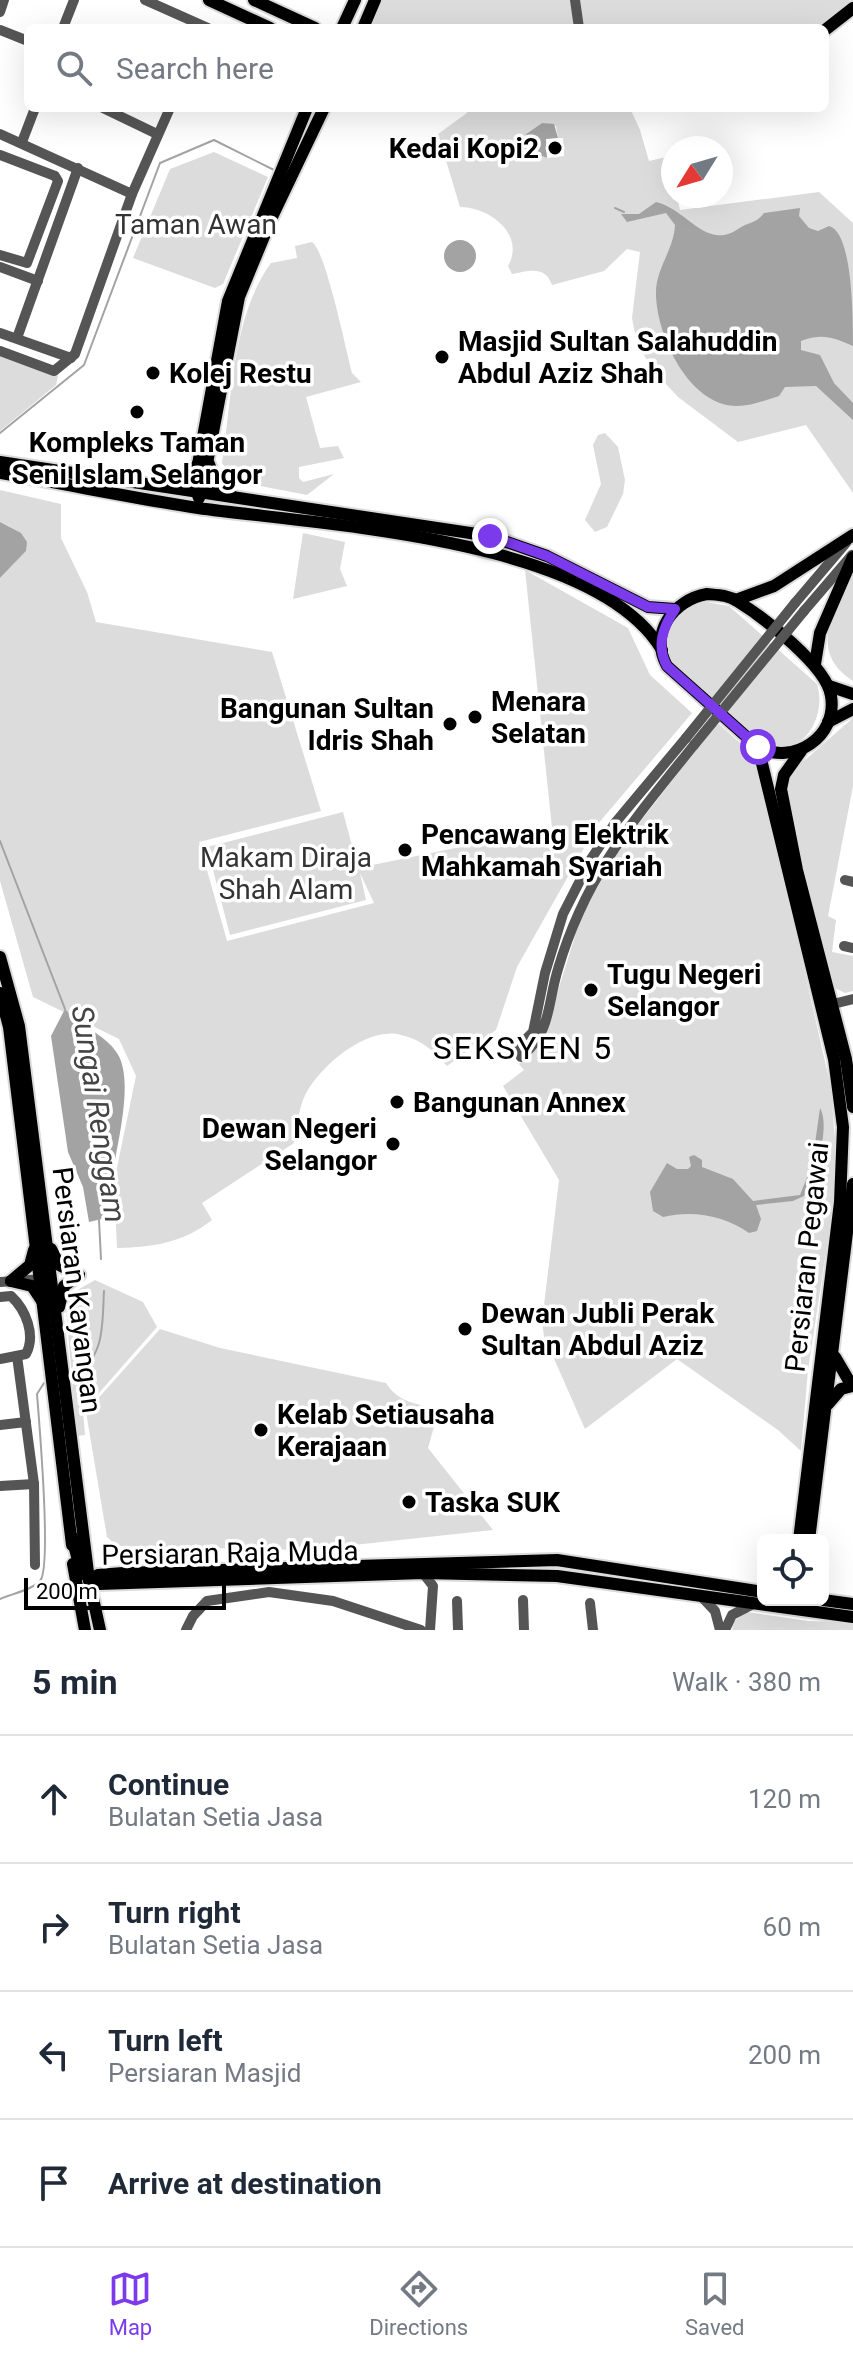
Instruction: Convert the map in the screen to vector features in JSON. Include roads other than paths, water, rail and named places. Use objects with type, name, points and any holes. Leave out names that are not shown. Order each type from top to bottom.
[{"type":"main road","points":[[209,0],[261,24]]},
{"type":"main road","points":[[254,0],[308,24]]},
{"type":"main road","points":[[344,24],[355,0]]},
{"type":"main road","points":[[365,24],[375,0]]},
{"type":"main road","points":[[829,27],[853,8]]},
{"type":"main road","points":[[336,24],[348,13]]},
{"type":"main road","points":[[270,516],[204,504],[197,494],[234,298],[305,112]]},
{"type":"main road","points":[[234,298],[322,112]]},
{"type":"main road","points":[[0,462],[490,536],[547,556],[648,607],[675,609]]},
{"type":"main road","points":[[159,486],[184,479],[203,462]]},
{"type":"main road","points":[[203,462],[216,483],[235,498]]},
{"type":"main road","points":[[0,473],[473,547],[527,562],[635,615],[648,628],[674,675],[758,747],[776,754],[801,751]]},
{"type":"main road","points":[[151,499],[183,500],[197,494]]},
{"type":"main road","points":[[736,600],[774,586],[853,535]]},
{"type":"main road","points":[[815,664],[820,633],[853,555]]},
{"type":"main road","points":[[662,650],[665,623],[675,609],[688,599],[707,594],[736,600],[815,664],[829,686],[832,700],[828,722]]},
{"type":"main road","points":[[829,686],[853,694]]},
{"type":"main road","name":"Persiaran Pegawai","points":[[853,709],[828,722],[801,751],[784,775],[781,789],[797,870],[833,1004],[853,1107]]},
{"type":"main road","name":"Persiaran Pegawai","points":[[758,747],[834,1059],[843,1127],[840,1202],[824,1382],[800,1534]]},
{"type":"main road","name":"Persiaran Kayangan","points":[[0,957],[19,1026],[46,1279],[58,1330],[89,1580],[100,1630]]},
{"type":"main road","name":"Persiaran Kayangan","points":[[0,993],[9,1027],[41,1238]]},
{"type":"main road","name":"Persiaran Pegawai","points":[[810,1534],[827,1407],[824,1382],[834,1354],[853,1184]]},
{"type":"main road","points":[[5,1281],[30,1265],[41,1238]]},
{"type":"main road","points":[[41,1238],[59,1265],[79,1275],[64,1286],[58,1330]]},
{"type":"main road","name":"Persiaran Kayangan","points":[[46,1279],[45,1308],[72,1537],[73,1569],[87,1630]]},
{"type":"main road","points":[[5,1281],[32,1286],[45,1308]]},
{"type":"main road","points":[[827,1407],[835,1394],[853,1386],[834,1354]]},
{"type":"main road","points":[[72,1537],[78,1565],[89,1580],[83,1594],[87,1630]]},
{"type":"main road","points":[[86,1549],[98,1565],[122,1578],[102,1597],[97,1616]]},
{"type":"main road","points":[[561,1577],[562,1560]]},
{"type":"main road","name":"Persiaran Raja Muda","points":[[122,1578],[562,1560],[757,1590]]},
{"type":"main road","name":"Persiaran Raja Muda","points":[[89,1580],[98,1575],[122,1578],[444,1573],[561,1577],[755,1604]]},
{"type":"main road","points":[[829,1601],[853,1604]]},
{"type":"main road","name":"Persiaran Raja Muda","points":[[801,1606],[853,1617]]},
{"type":"street","points":[[68,24],[74,0]]},
{"type":"street","points":[[145,0],[199,24]]},
{"type":"street","points":[[575,0],[578,24]]},
{"type":"street","points":[[0,30],[24,39]]},
{"type":"street","points":[[22,142],[33,112]]},
{"type":"street","points":[[111,112],[157,134]]},
{"type":"street","points":[[0,351],[54,371],[78,349],[132,194],[168,112]]},
{"type":"street","points":[[0,134],[132,194]]},
{"type":"street","points":[[0,155],[58,178],[26,264],[0,255]]},
{"type":"street","points":[[17,338],[78,168]]},
{"type":"street","points":[[50,206],[63,211]]},
{"type":"street","points":[[39,233],[53,239]]},
{"type":"street","points":[[0,267],[38,281]]},
{"type":"street","points":[[0,333],[71,358]]},
{"type":"street","points":[[518,1053],[541,1039],[558,969],[587,889],[690,742],[853,535]]},
{"type":"street","points":[[799,607],[853,555]]},
{"type":"street","points":[[833,1004],[853,999]]},
{"type":"street","points":[[5,1281],[46,1279]]},
{"type":"street","points":[[0,1359],[22,1355],[30,1346],[27,1317],[5,1297]]},
{"type":"street","points":[[22,1355],[34,1484],[35,1565]]},
{"type":"street","points":[[824,1382],[853,1386]]},
{"type":"street","points":[[0,1425],[26,1422]]},
{"type":"street","points":[[0,1486],[34,1484]]},
{"type":"street","points":[[423,1573],[433,1586]]},
{"type":"street","points":[[430,1630],[433,1586],[444,1573]]},
{"type":"street","points":[[186,1630],[204,1603],[269,1592],[333,1601],[421,1630]]},
{"type":"street","points":[[699,1595],[715,1611],[723,1630]]},
{"type":"street","points":[[523,1600],[524,1630]]},
{"type":"street","points":[[457,1601],[458,1630]]},
{"type":"street","points":[[590,1603],[593,1630]]},
{"type":"street","points":[[723,1630],[732,1615],[755,1604]]},
{"type":"water","points":[[542,123],[554,124],[558,138],[546,139],[547,158],[537,154],[534,148],[522,149],[530,142],[526,134]]},
{"type":"water","points":[[656,202],[661,204],[661,208],[670,208],[706,232],[716,235],[727,234],[755,221],[764,213],[800,208],[799,216],[809,228],[818,231],[829,226],[837,232],[843,243],[850,278],[853,346],[833,338],[815,337],[801,341],[801,350],[820,355],[834,383],[853,403],[853,420],[816,386],[785,387],[779,396],[737,406],[720,403],[691,382],[669,348],[662,330],[656,295],[658,277],[675,225],[666,213],[627,222],[621,214],[639,214]]},
{"type":"water","points":[[460,240],[472,244],[476,256],[472,268],[460,272],[448,268],[444,256],[448,244]]},
{"type":"water","points":[[0,522],[21,533],[27,542],[26,551],[0,578]]},
{"type":"water","points":[[65,1009],[112,1046],[123,1068],[123,1109],[106,1218],[89,1222],[83,1187],[68,1152],[51,1036]]},
{"type":"water","points":[[820,1108],[823,1139],[804,1196],[793,1201],[756,1205],[761,1219],[757,1231],[749,1233],[729,1222],[708,1216],[685,1214],[663,1217],[653,1211],[650,1192],[667,1163],[677,1169],[688,1169],[691,1166],[689,1157],[694,1155],[702,1160],[702,1167],[733,1179],[753,1201],[800,1195],[812,1165]]},
{"type":"waterway","name":"Sungai Renggam","points":[[0,433],[84,365],[160,163],[214,140],[274,170]]},
{"type":"waterway","name":"Sungai Renggam","points":[[615,208],[624,212]]},
{"type":"waterway","name":"Sungai Renggam","points":[[0,841],[65,1009]]},
{"type":"waterway","name":"Sungai Renggam","points":[[99,1220],[101,1259]]},
{"type":"waterway","name":"Sungai Renggam","points":[[73,1375],[84,1368],[97,1349],[104,1291]]},
{"type":"waterway","name":"Sungai Renggam","points":[[0,1599],[36,1584],[43,1570],[44,1492],[37,1394],[44,1383]]},
{"type":"place","name":"Kedai Kopi2","points":[[555,148]]},
{"type":"place","name":"Masjid Sultan Salahuddin Abdul Aziz Shah","points":[[442,357]]},
{"type":"place","name":"Kolej Restu","points":[[153,373]]},
{"type":"place","name":"Kompleks Taman Seni Islam Selangor","points":[[137,412]]},
{"type":"place","name":"Menara Selatan","points":[[475,717]]},
{"type":"place","name":"Bangunan Sultan Idris Shah","points":[[450,724]]},
{"type":"place","name":"Pencawang Elektrik Mahkamah Syariah","points":[[405,850]]},
{"type":"place","name":"Tugu Negeri Selangor","points":[[591,990]]},
{"type":"place","name":"Bangunan Annex","points":[[397,1102]]},
{"type":"place","name":"Dewan Negeri Selangor","points":[[393,1144]]},
{"type":"place","name":"Dewan Jubli Perak Sultan Abdul Aziz","points":[[465,1329]]},
{"type":"place","name":"Kelab Setiausaha Kerajaan","points":[[261,1430]]},
{"type":"place","name":"Taska SUK","points":[[409,1502]]},
{"type":"district","name":"SEKSYEN 5","points":[[523,1048]]},
{"type":"park label","name":"Taman Awan","points":[[196,224]]},
{"type":"park label","name":"Makam Diraja Shah Alam","points":[[286,873]]}]
